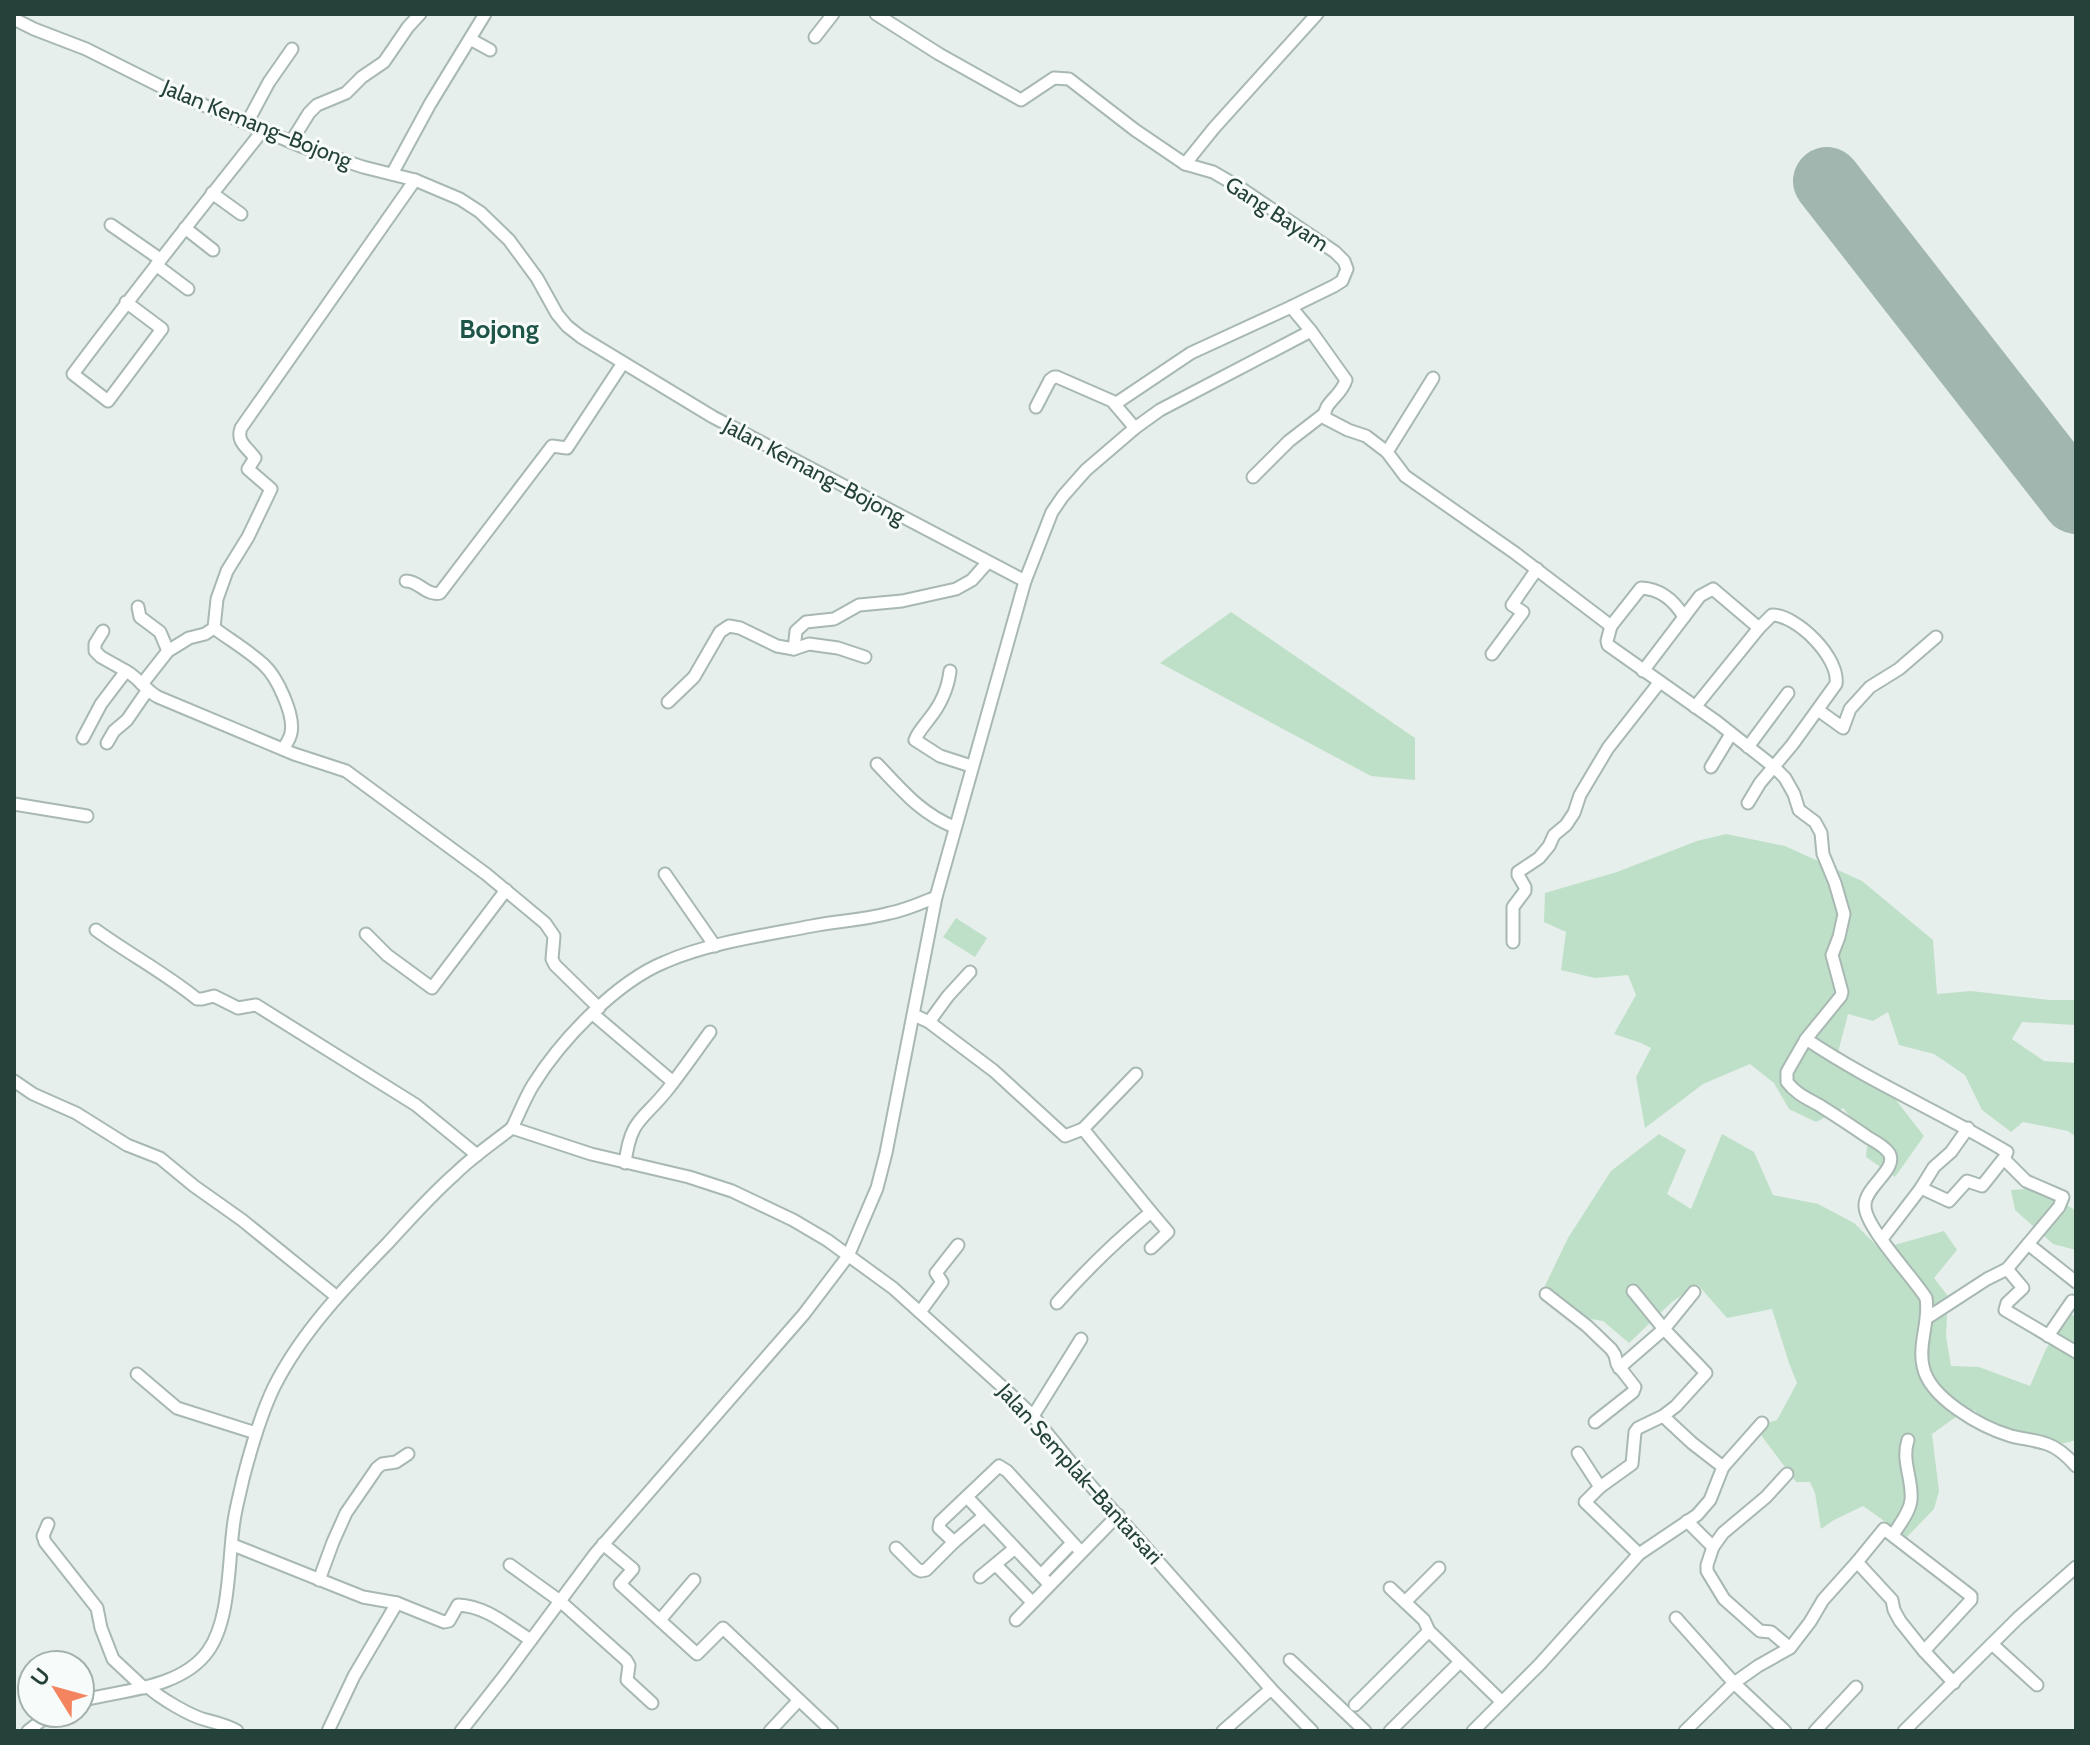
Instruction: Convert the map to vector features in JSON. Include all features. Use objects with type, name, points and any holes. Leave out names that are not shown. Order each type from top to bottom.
[{"type":"street","points":[[291,142],[313,109],[346,93],[366,73],[384,62],[420,14]]},
{"type":"street","points":[[392,174],[485,14]]},
{"type":"street","points":[[815,37],[833,14]]},
{"type":"street","points":[[876,14],[1021,100],[1054,78],[1073,81],[1135,130],[1185,164],[1317,14]]},
{"type":"street","name":"Jalan Kemang–Bojong","points":[[14,19],[86,49],[170,91],[291,142],[341,160],[415,180],[460,199],[489,220],[520,253],[567,326],[599,349],[713,417],[1025,581]]},
{"type":"street","points":[[470,39],[490,50]]},
{"type":"street","points":[[247,123],[269,82],[292,49]]},
{"type":"street","points":[[126,302],[162,329],[108,401],[73,374],[126,302],[263,130]]},
{"type":"street","name":"Gang Bayam","points":[[1185,164],[1213,172],[1239,187],[1344,261],[1347,269],[1342,281],[1291,307]]},
{"type":"street","points":[[107,743],[114,731],[127,720],[168,651],[214,628],[217,599],[227,571],[248,537],[271,489],[248,469],[255,458],[239,437],[241,428],[415,180]]},
{"type":"street","points":[[212,193],[241,214]]},
{"type":"street","points":[[111,225],[188,289]]},
{"type":"street","points":[[185,228],[213,250]]},
{"type":"street","points":[[1115,404],[1191,353],[1291,307],[1346,380],[1341,392],[1325,407],[1324,414],[1328,421],[1366,436],[1387,452],[1405,476],[1537,569],[1611,626]]},
{"type":"street","points":[[461,1731],[603,1544],[804,1314],[848,1256],[877,1188],[894,1121],[936,897],[954,827],[1025,581],[1052,512],[1086,470],[1160,410],[1311,331]]},
{"type":"street","points":[[406,581],[413,581],[432,594],[440,593],[552,446],[567,448],[623,363]]},
{"type":"street","points":[[1036,407],[1054,377],[1099,394],[1115,404],[1135,428]]},
{"type":"street","points":[[1387,452],[1433,378]]},
{"type":"street","points":[[1253,477],[1289,441],[1324,414]]},
{"type":"street","points":[[794,649],[796,631],[806,622],[834,619],[859,605],[902,601],[956,589],[972,580],[987,563]]},
{"type":"street","points":[[1492,654],[1523,612],[1512,605],[1537,569]]},
{"type":"street","points":[[1684,617],[1665,595],[1641,588],[1611,626],[1608,645],[1731,734],[1785,778],[1799,810],[1815,822],[1821,833],[1823,854],[1844,914],[1832,955],[1839,974],[1841,996],[1806,1039],[1787,1072],[1787,1082],[1799,1094],[1884,1147],[1891,1158],[1891,1163],[1864,1203],[1867,1217],[1926,1298],[1923,1368],[1935,1389],[1973,1419],[2010,1436],[2048,1444],[2076,1466]]},
{"type":"street","points":[[1643,671],[1700,596],[1713,589],[1759,628]]},
{"type":"street","points":[[138,607],[140,617],[160,632],[168,651]]},
{"type":"street","points":[[1695,707],[1772,615],[1782,616],[1814,638],[1826,652],[1837,678],[1836,684],[1748,803]]},
{"type":"street","points":[[668,702],[694,677],[720,632],[729,626],[777,646],[794,649],[809,644],[838,648],[865,657]]},
{"type":"street","points":[[214,628],[270,672],[286,703],[292,730],[283,749]]},
{"type":"street","points":[[103,631],[95,644],[95,651],[138,679],[145,688],[165,700],[305,759],[346,771],[506,890],[550,928],[554,936],[552,959],[555,965],[596,1011],[673,1082]]},
{"type":"street","points":[[1818,710],[1843,728],[1850,709],[1870,687],[1899,669],[1936,637]]},
{"type":"street","points":[[83,738],[101,704],[126,671]]},
{"type":"street","points":[[950,671],[949,681],[937,707],[915,740],[940,756],[971,766]]},
{"type":"street","points":[[1513,942],[1513,910],[1525,891],[1518,872],[1539,858],[1554,835],[1566,825],[1608,748],[1659,683]]},
{"type":"street","points":[[1748,747],[1788,693]]},
{"type":"street","points":[[1711,767],[1731,734]]},
{"type":"street","points":[[877,764],[921,809],[954,827]]},
{"type":"street","points":[[14,804],[87,816]]},
{"type":"street","points":[[665,874],[715,946]]},
{"type":"street","points":[[366,934],[387,955],[432,988],[506,890]]},
{"type":"street","points":[[96,1698],[146,1688],[181,1674],[208,1651],[223,1613],[234,1523],[256,1433],[280,1377],[337,1297],[440,1188],[512,1128],[543,1069],[596,1011],[646,971],[681,955],[815,926],[889,914],[936,897]]},
{"type":"street","points":[[96,930],[164,973],[197,999],[214,996],[238,1008],[256,1005],[416,1105],[477,1155]]},
{"type":"street","points":[[929,1022],[970,972]]},
{"type":"street","points":[[914,1015],[929,1022],[994,1071],[1063,1135],[1083,1129],[1136,1074]]},
{"type":"street","points":[[625,1163],[633,1128],[673,1082],[710,1032]]},
{"type":"street","points":[[1806,1039],[1826,1053],[2007,1152],[1982,1186],[1967,1181],[1949,1201],[1921,1188]]},
{"type":"street","points":[[14,1081],[33,1094],[76,1113],[120,1141],[160,1158],[337,1297]]},
{"type":"street","name":"Jalan Semplak–Bantarsari","points":[[512,1128],[561,1145],[732,1191],[827,1240],[893,1288],[1033,1416],[1271,1689],[1312,1731]]},
{"type":"street","points":[[1882,1239],[1934,1167],[1956,1146],[1968,1128]]},
{"type":"street","points":[[1083,1129],[1168,1232],[1151,1248]]},
{"type":"street","points":[[1927,1318],[2007,1269],[2059,1207],[2062,1196],[2026,1181],[2005,1157]]},
{"type":"street","points":[[1057,1303],[1123,1234],[1151,1212]]},
{"type":"street","points":[[2028,1244],[2076,1282]]},
{"type":"street","points":[[920,1312],[942,1282],[936,1273],[958,1245]]},
{"type":"street","points":[[2007,1269],[2023,1288],[2004,1309],[2076,1352]]},
{"type":"street","points":[[1633,1291],[1706,1373],[1676,1406],[1638,1428],[1632,1464],[1600,1487],[1585,1504],[1639,1554]]},
{"type":"street","points":[[1619,1368],[1664,1329],[1694,1292]]},
{"type":"street","points":[[1546,1294],[1611,1349],[1619,1368],[1635,1389],[1595,1422]]},
{"type":"street","points":[[2048,1336],[2072,1301]]},
{"type":"street","points":[[1033,1416],[1081,1339]]},
{"type":"street","points":[[137,1374],[177,1408],[256,1433]]},
{"type":"street","points":[[1663,1416],[1723,1467]]},
{"type":"street","points":[[1473,1731],[1540,1664],[1639,1554],[1697,1515],[1710,1500],[1723,1467],[1762,1423]]},
{"type":"street","points":[[1893,1535],[1910,1504],[1905,1455],[1908,1440]]},
{"type":"street","points":[[1578,1453],[1600,1487]]},
{"type":"street","points":[[319,1580],[346,1513],[377,1468],[408,1454]]},
{"type":"street","points":[[954,1542],[939,1525],[997,1468],[1002,1467],[1081,1552]]},
{"type":"street","points":[[1787,1474],[1766,1497],[1723,1533],[1708,1558],[1707,1571],[1724,1599],[1760,1631],[1771,1632],[1790,1648]]},
{"type":"street","points":[[967,1497],[1045,1580]]},
{"type":"street","points":[[1045,1580],[1081,1552],[1118,1515]]},
{"type":"street","points":[[896,1548],[921,1571],[926,1570],[984,1516]]},
{"type":"street","points":[[1687,1521],[1713,1547]]},
{"type":"street","points":[[48,1524],[43,1536],[45,1542],[97,1608],[113,1659],[158,1696],[196,1716],[237,1731]]},
{"type":"street","points":[[1685,1731],[1734,1683],[1790,1648],[1823,1600],[1881,1531],[1893,1535],[1971,1597],[1924,1651]]},
{"type":"street","points":[[1016,1620],[1072,1543]]},
{"type":"street","points":[[603,1544],[633,1569],[620,1584],[697,1654],[723,1628],[832,1731]]},
{"type":"street","points":[[233,1545],[363,1597],[397,1603],[447,1623],[458,1605],[477,1608],[494,1615],[531,1640]]},
{"type":"street","points":[[980,1577],[1015,1548]]},
{"type":"street","points":[[1857,1562],[1892,1600],[1895,1612],[1924,1651],[1954,1683]]},
{"type":"street","points":[[510,1565],[560,1601],[629,1663],[627,1680],[652,1703]]},
{"type":"street","points":[[996,1565],[1032,1602]]},
{"type":"street","points":[[1904,1731],[2018,1618],[2076,1567]]},
{"type":"street","points":[[1405,1602],[1439,1568]]},
{"type":"street","points":[[660,1620],[694,1580]]},
{"type":"street","points":[[1390,1588],[1502,1702]]},
{"type":"street","points":[[328,1731],[354,1676],[397,1603]]},
{"type":"street","points":[[1676,1618],[1734,1683],[1785,1731]]},
{"type":"street","points":[[1355,1705],[1429,1631]]},
{"type":"street","points":[[1992,1644],[2037,1685]]},
{"type":"street","points":[[1290,1660],[1365,1731]]},
{"type":"street","points":[[1390,1731],[1460,1662]]},
{"type":"street","points":[[1815,1731],[1856,1687]]},
{"type":"street","points":[[1223,1731],[1271,1689]]},
{"type":"street","points":[[770,1731],[799,1700]]},
{"type":"green space","points":[[1231,612],[1415,738],[1415,780],[1371,776],[1160,663]]},
{"type":"green space","points":[[1726,834],[1785,846],[1862,881],[1933,940],[1937,994],[1971,991],[2076,1000],[2076,1025],[2022,1022],[2012,1039],[2044,1061],[2076,1063],[2076,1137],[2068,1131],[2023,1122],[2011,1132],[1982,1110],[1965,1075],[1934,1054],[1899,1045],[1888,1012],[1873,1021],[1848,1014],[1836,1060],[1895,1099],[1924,1136],[1895,1177],[1866,1157],[1868,1138],[1843,1108],[1816,1122],[1789,1109],[1774,1083],[1750,1064],[1703,1084],[1645,1128],[1636,1077],[1651,1048],[1614,1034],[1636,995],[1628,975],[1595,978],[1561,970],[1566,932],[1544,922],[1545,893]]},
{"type":"green space","points":[[956,918],[987,938],[975,957],[943,937]]},
{"type":"green space","points":[[1659,1134],[1686,1150],[1667,1194],[1691,1209],[1722,1134],[1754,1152],[1773,1195],[1818,1204],[1854,1223],[1880,1249],[1944,1231],[1957,1250],[1934,1278],[1948,1296],[1946,1336],[1951,1366],[1979,1367],[2030,1386],[2046,1349],[2070,1314],[2076,1317],[2076,1440],[2050,1444],[2023,1443],[1997,1430],[1974,1410],[1960,1414],[1932,1434],[1939,1491],[1934,1509],[1907,1537],[1863,1506],[1821,1529],[1810,1482],[1796,1482],[1755,1427],[1777,1420],[1797,1383],[1772,1309],[1727,1318],[1698,1285],[1673,1301],[1629,1343],[1603,1321],[1568,1315],[1540,1296],[1568,1238],[1611,1171]]},
{"type":"green space","points":[[2041,1188],[2076,1211],[2076,1250],[2053,1244],[2015,1210],[2011,1190]]},
{"type":"runway","points":[[1827,181],[2076,500]]},
{"type":"district","name":"Bojong","points":[[499,329]]}]
